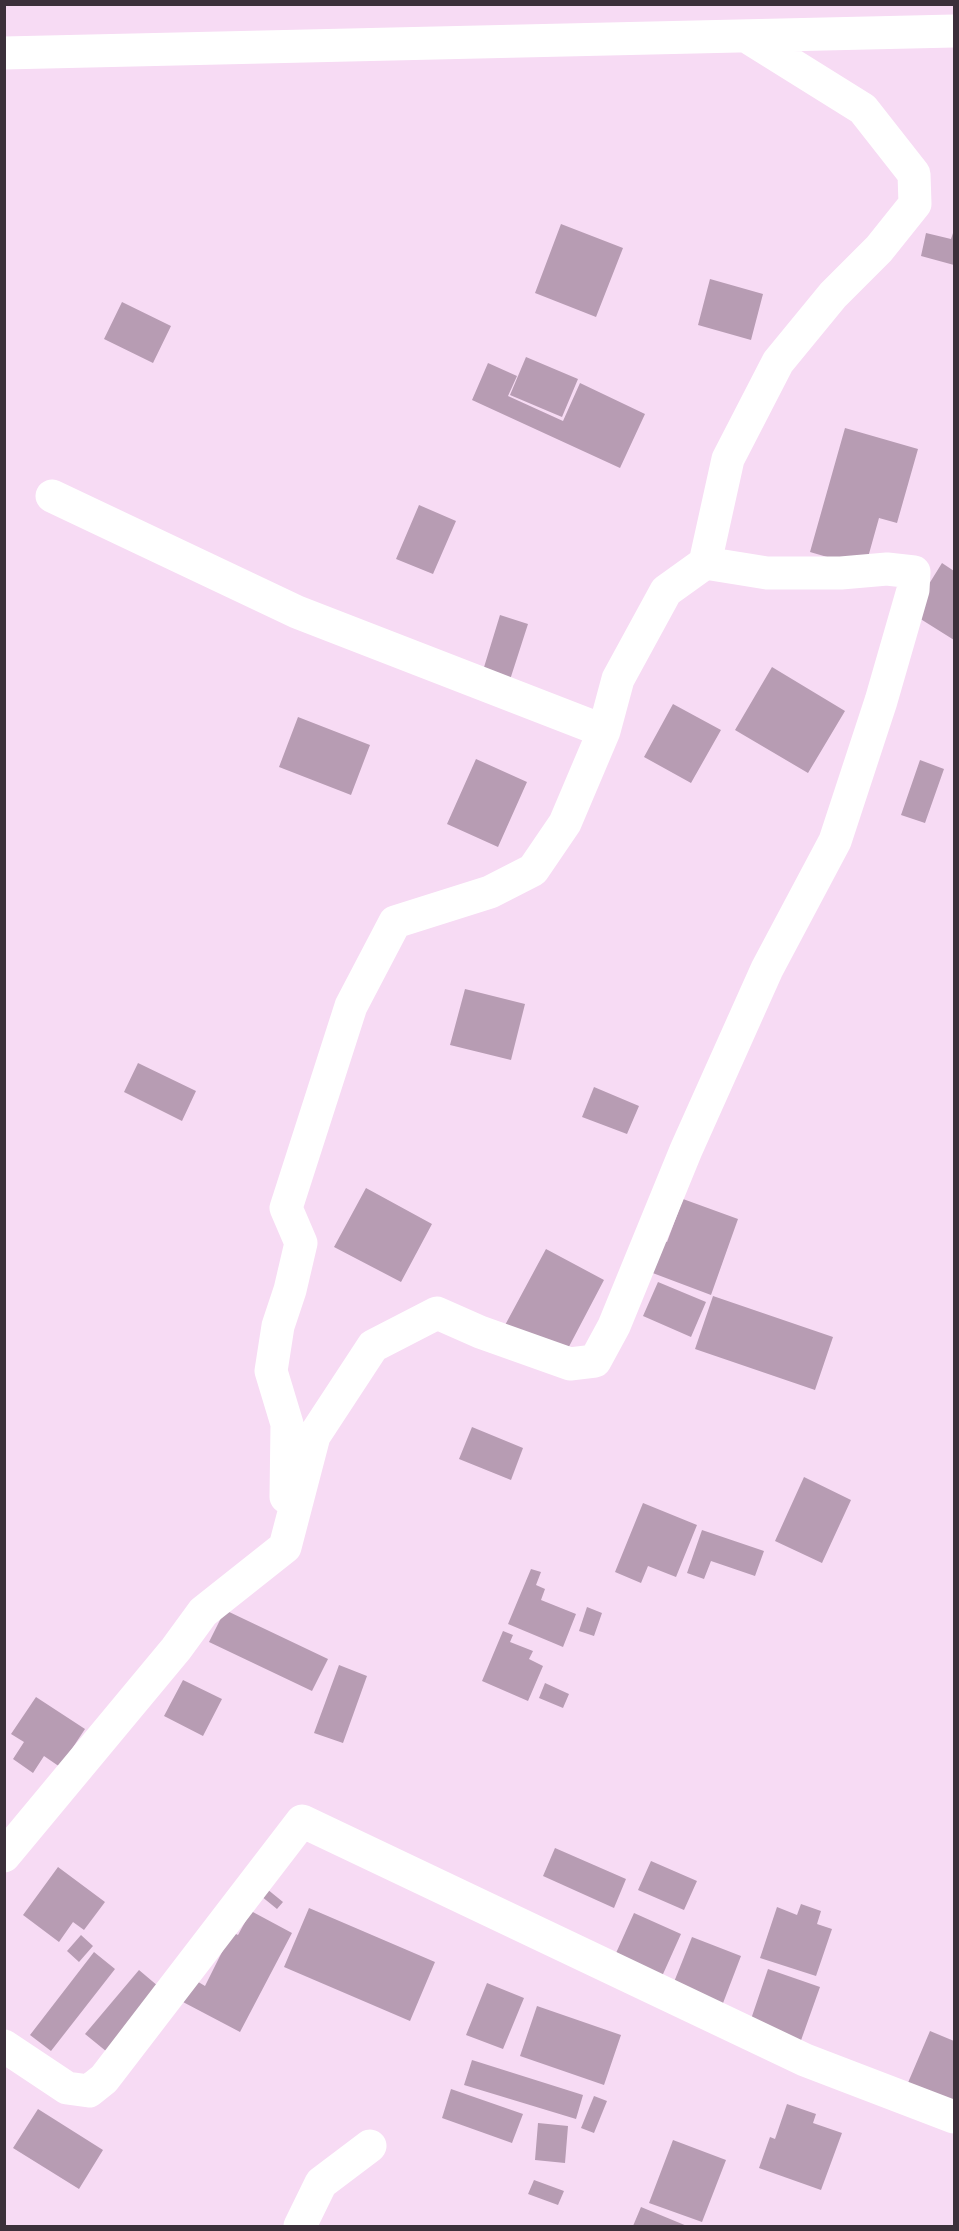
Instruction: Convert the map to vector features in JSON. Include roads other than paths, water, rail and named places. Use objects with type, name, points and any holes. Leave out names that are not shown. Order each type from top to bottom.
[{"type":"street","points":[[4,53],[954,31]]},
{"type":"street","points":[[285,1547],[287,1424],[270,1371],[278,1326],[290,1290],[301,1243],[286,1208],[351,1006],[395,922],[490,892],[533,870],[565,823],[604,731],[618,679],[666,591],[705,563],[728,459],[778,362],[833,295],[879,249],[915,204],[914,174],[863,109],[746,36]]},
{"type":"street","points":[[52,496],[297,612],[604,731]]},
{"type":"street","points":[[4,1856],[176,1649],[203,1612],[285,1547],[315,1436],[373,1346],[437,1313],[480,1332],[570,1364],[595,1361],[614,1326],[686,1150],[767,969],[835,841],[914,590],[914,572],[886,569],[841,573],[767,573],[705,563]]},
{"type":"street","points":[[4,2046],[67,2088],[89,2091],[104,2079],[302,1821],[805,2060],[954,2117]]},
{"type":"street","points":[[300,2226],[321,2183],[370,2146]]}]
